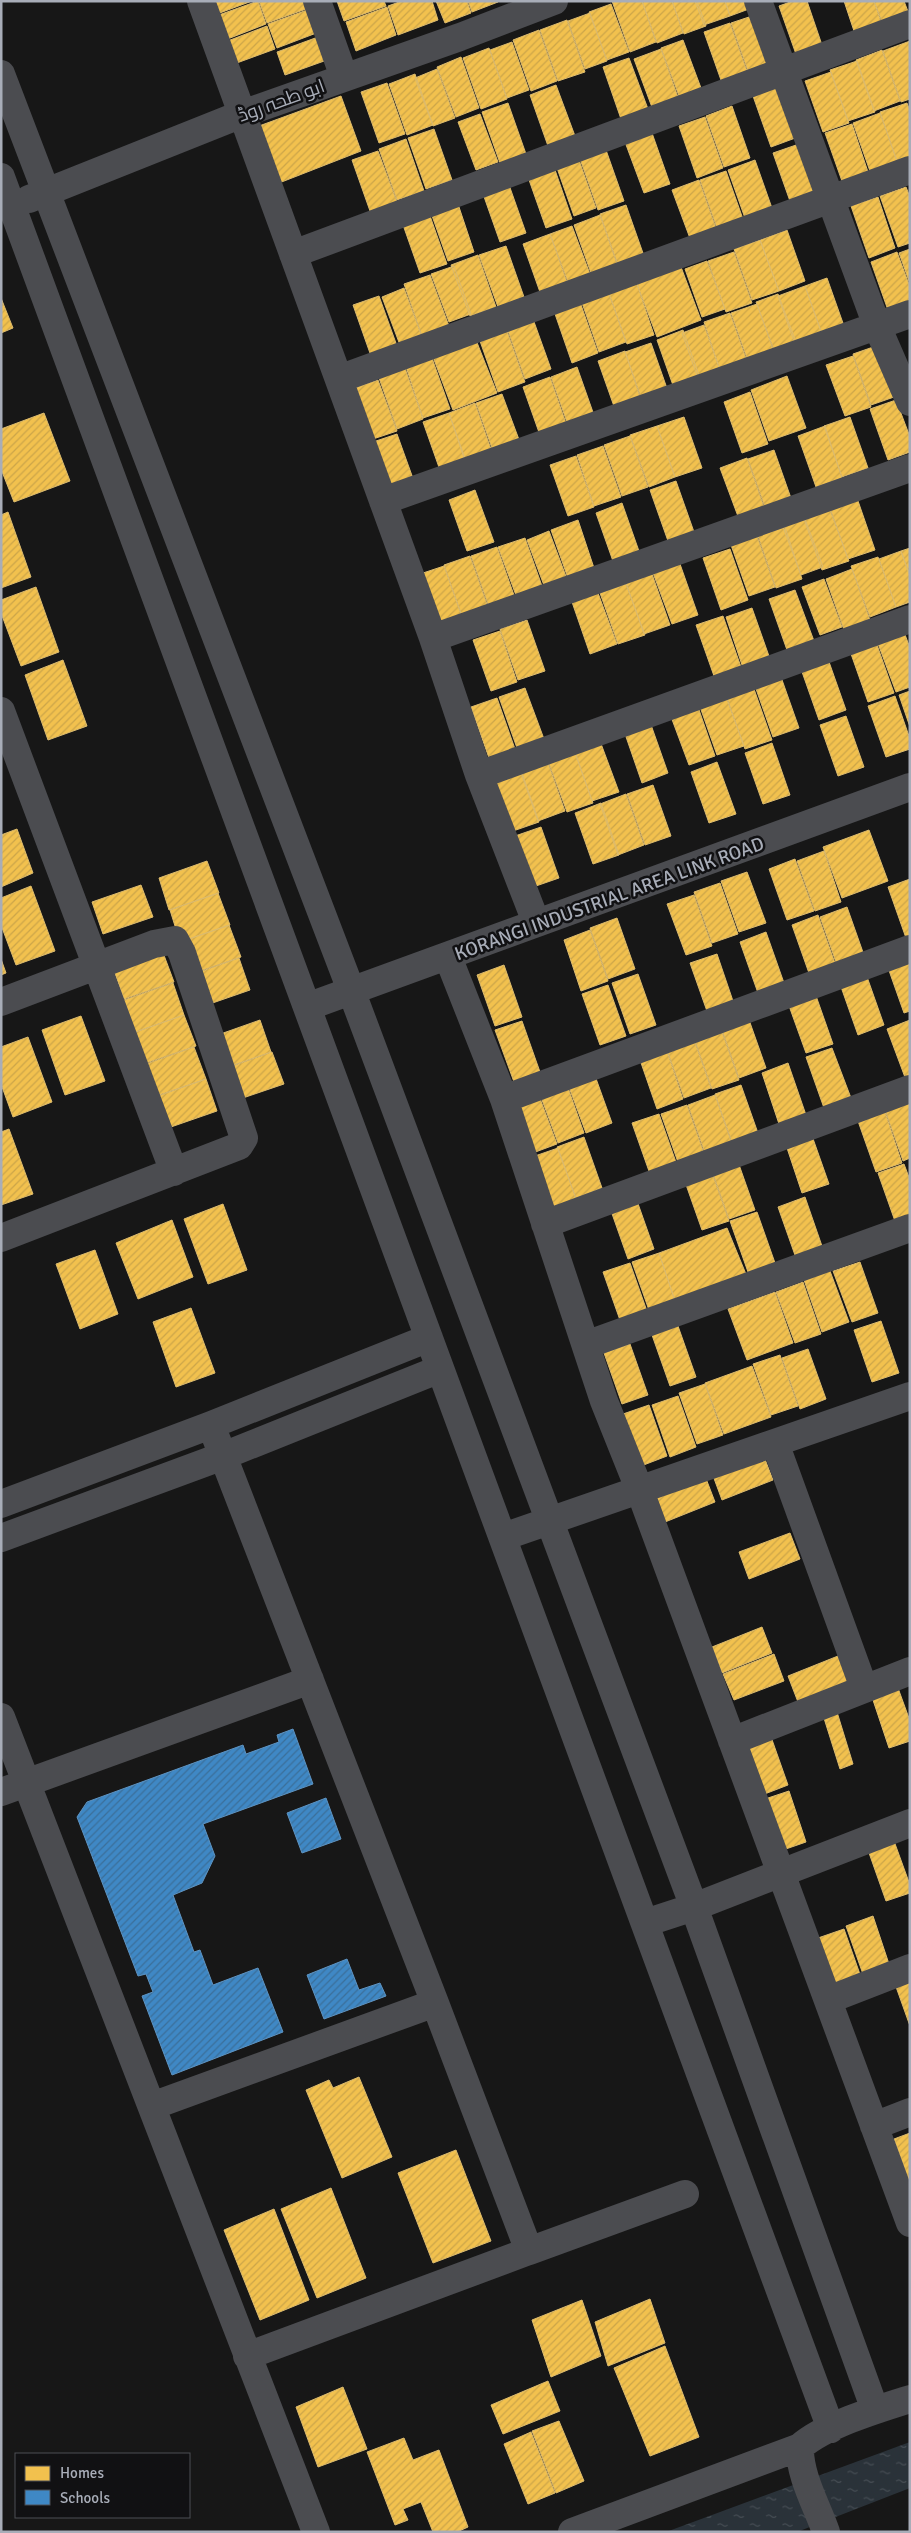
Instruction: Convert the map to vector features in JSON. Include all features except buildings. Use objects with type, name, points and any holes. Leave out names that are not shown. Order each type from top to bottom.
[{"type":"street","points":[[201,1],[433,638],[480,775],[536,922]]},
{"type":"street","points":[[317,1],[344,77]]},
{"type":"street","name":"ابو طحہ روڈ","points":[[12,206],[242,114],[460,37],[554,1]]},
{"type":"street","points":[[758,1],[782,71],[877,326],[910,402]]},
{"type":"street","points":[[293,254],[910,24]]},
{"type":"street","points":[[1,74],[351,990],[694,1907],[875,2410]]},
{"type":"street","points":[[339,379],[910,170]]},
{"type":"street","points":[[1,177],[831,2429]]},
{"type":"street","points":[[383,501],[910,314]]},
{"type":"street","points":[[433,638],[910,468]]},
{"type":"street","points":[[480,775],[910,619]]},
{"type":"street","points":[[1,710],[12,772],[96,966],[174,1172]]},
{"type":"street","name":"KORANGI INDUSTRIAL AREA LINK ROAD","points":[[307,1007],[351,990],[448,958],[536,922],[651,883],[910,787]]},
{"type":"street","points":[[1,1002],[167,940],[175,940],[182,952],[244,1138],[239,1146],[1,1238]]},
{"type":"street","points":[[504,1099],[910,948]]},
{"type":"street","points":[[448,958],[504,1099],[604,1400],[640,1491],[910,2223]]},
{"type":"street","points":[[546,1224],[910,1089]]},
{"type":"street","points":[[586,1345],[910,1228]]},
{"type":"street","points":[[1,1504],[211,1425],[429,1338]]},
{"type":"street","points":[[1,1538],[223,1456],[440,1369]]},
{"type":"street","points":[[503,1537],[550,1523],[910,1396]]},
{"type":"street","points":[[211,1425],[529,2251]]},
{"type":"street","points":[[775,1443],[864,1688]]},
{"type":"street","points":[[732,1741],[910,1671]]},
{"type":"street","points":[[1,1792],[310,1680]]},
{"type":"street","points":[[1,1717],[316,2532]]},
{"type":"street","points":[[645,1923],[694,1907],[910,1823]]},
{"type":"street","points":[[828,2000],[910,1968]]},
{"type":"street","points":[[152,2106],[435,2003]]},
{"type":"street","points":[[874,2126],[910,2112]]},
{"type":"street","points":[[247,2356],[685,2194]]},
{"type":"street","points":[[826,2532],[803,2460],[809,2439],[875,2410],[910,2399]]},
{"type":"street","points":[[572,2532],[803,2460]]},
{"type":"water","points":[[910,2442],[910,2488],[797,2532],[666,2532]]}]
